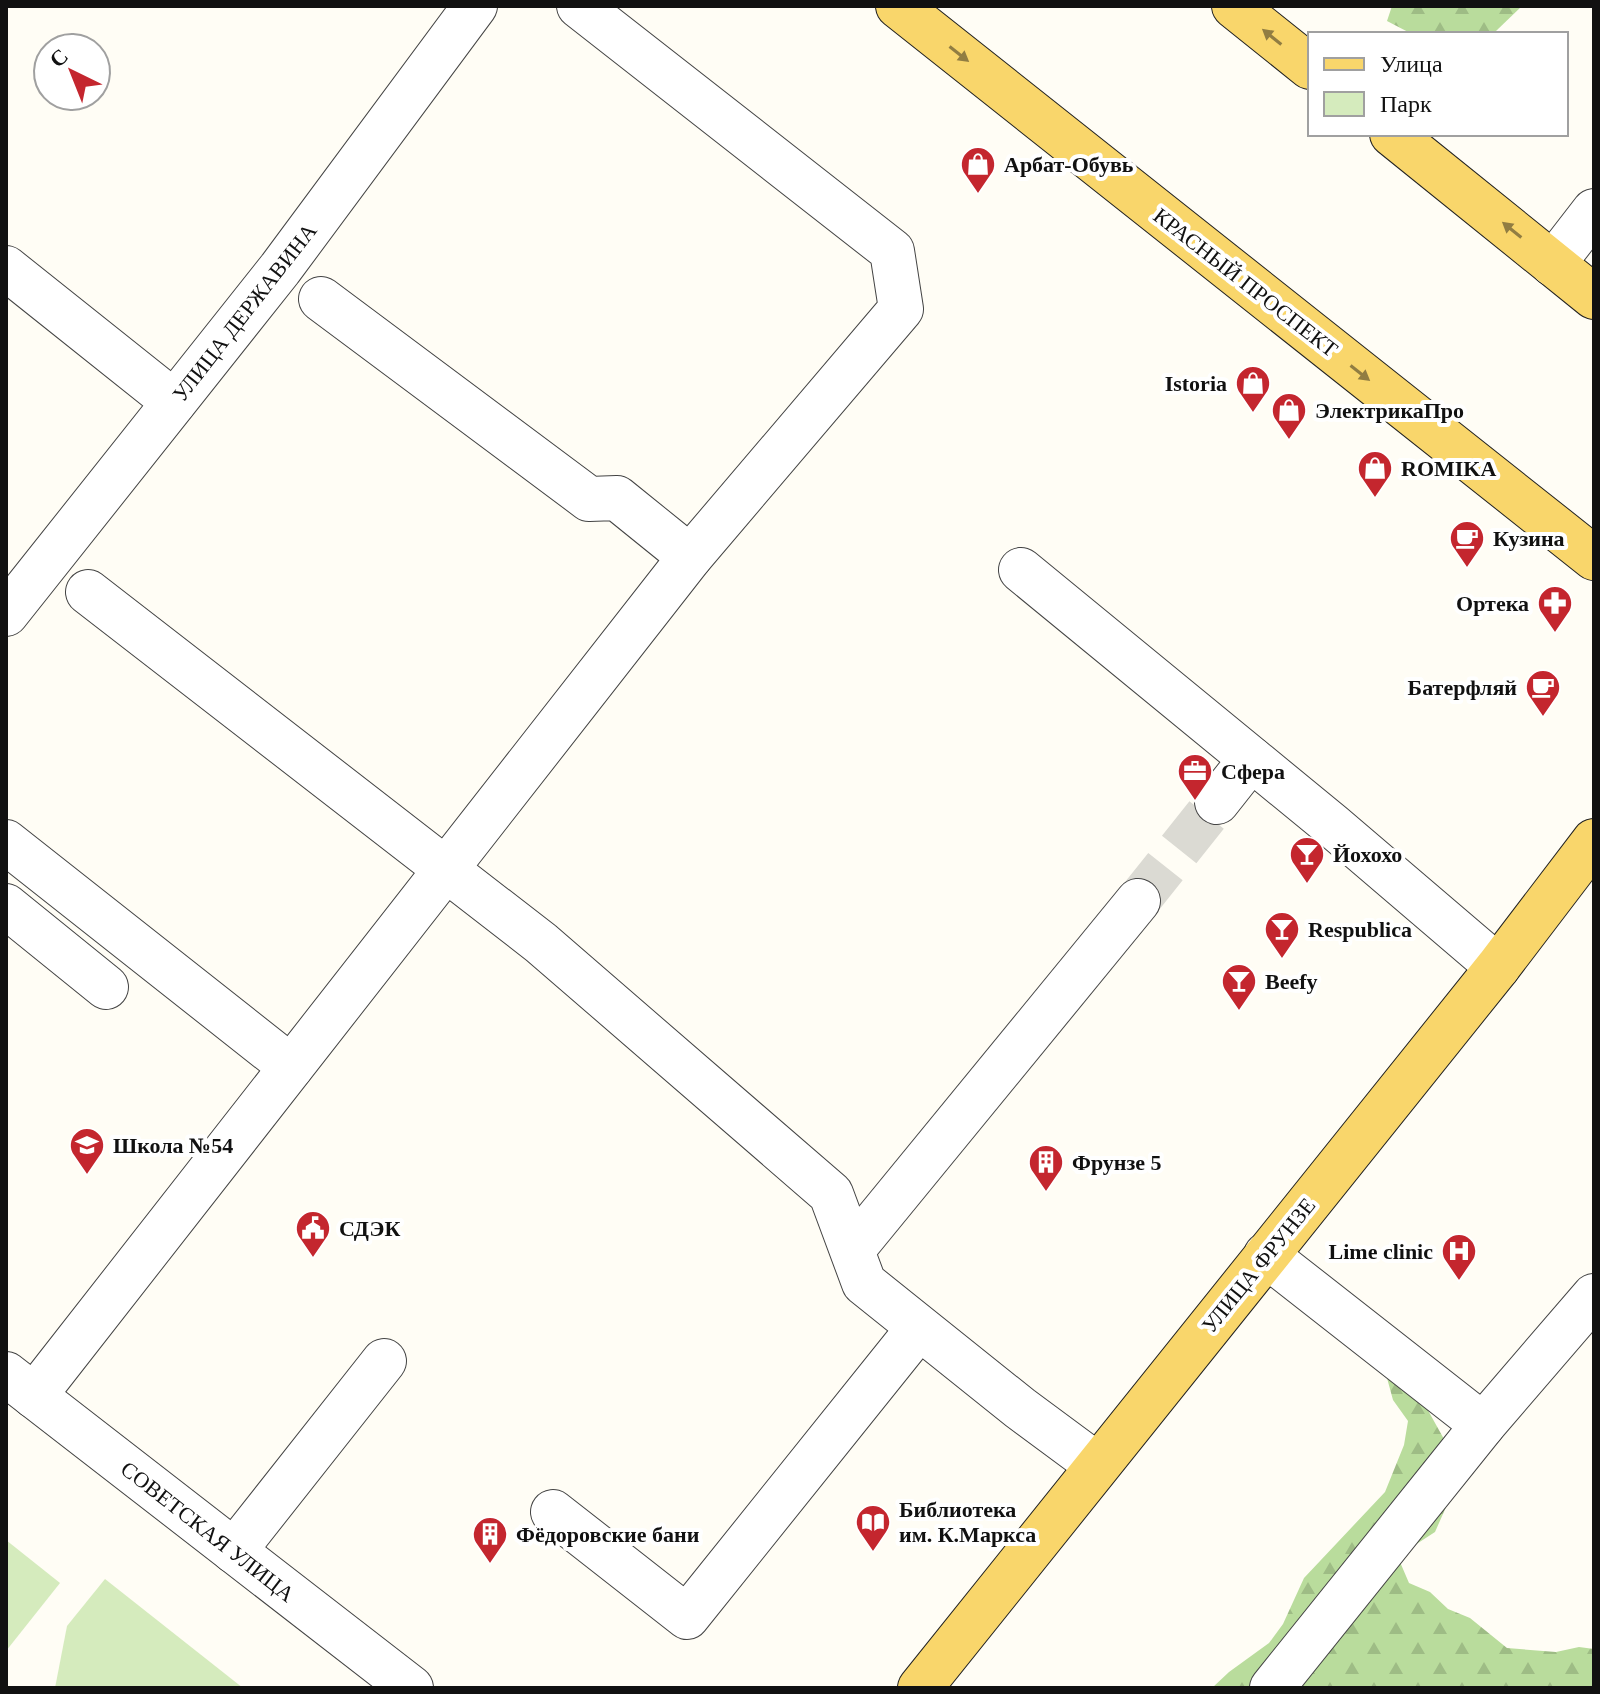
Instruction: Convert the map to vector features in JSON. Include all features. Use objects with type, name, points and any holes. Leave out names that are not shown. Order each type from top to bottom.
[{"type":"main road","name":"КРАСНЫЙ ПРОСПЕКТ","points":[[898,6],[1594,558]]},
{"type":"main road","points":[[1234,6],[1308,65]]},
{"type":"main road","points":[[1394,136],[1594,297]]},
{"type":"main road","name":"УЛИЦА ФРУНЗЕ","points":[[920,1688],[1498,967],[1594,841]]},
{"type":"street","name":"УЛИЦА ДЕРЖАВИНА","points":[[6,614],[280,269],[475,6]]},
{"type":"street","points":[[20,1385],[291,1067],[690,557],[901,309],[892,251],[579,6]]},
{"type":"street","points":[[1553,264],[1594,211]]},
{"type":"street","points":[[6,268],[174,402]]},
{"type":"street","points":[[321,299],[589,499],[617,498],[690,557]]},
{"type":"street","points":[[1021,570],[1498,967]]},
{"type":"street","points":[[88,592],[541,943],[831,1194],[864,1283],[918,1329],[1097,1465]]},
{"type":"street","points":[[1217,802],[1251,759]]},
{"type":"street","points":[[6,842],[291,1067]]},
{"type":"street","points":[[853,1249],[1138,901]]},
{"type":"street","points":[[6,906],[106,987]]},
{"type":"street","points":[[1266,1255],[1483,1425]]},
{"type":"street","points":[[1272,1688],[1483,1425],[1594,1296]]},
{"type":"street","points":[[553,1512],[687,1617],[918,1329]]},
{"type":"street","points":[[234,1551],[384,1361]]},
{"type":"street","name":"СОВЕТСКАЯ УЛИЦА","points":[[20,1385],[411,1688]]},
{"type":"green space","points":[[1392,6],[1522,6],[1493,32],[1408,32],[1387,21]]},
{"type":"green space","points":[[1387,1378],[1410,1386],[1425,1405],[1459,1466],[1454,1489],[1435,1532],[1415,1545],[1400,1562],[1409,1583],[1430,1592],[1448,1609],[1470,1618],[1507,1648],[1556,1652],[1579,1647],[1594,1649],[1594,1688],[1212,1688],[1269,1643],[1283,1624],[1304,1578],[1385,1492],[1404,1445],[1408,1421],[1393,1400]]},
{"type":"green space","points":[[6,1540],[60,1583],[6,1651]]},
{"type":"green space","points":[[105,1579],[243,1688],[55,1688],[67,1626]]},
{"type":"tunnel","points":[[1138,901],[1217,802]]},
{"type":"place","name":"Арбат-Обувь","points":[[978,195]]},
{"type":"place","name":"Istoria","points":[[1253,414]]},
{"type":"place","name":"ЭлектрикаПро","points":[[1289,441]]},
{"type":"place","name":"ROMIKA","points":[[1375,499]]},
{"type":"place","name":"Кузина","points":[[1467,569]]},
{"type":"place","name":"Ортека","points":[[1555,634]]},
{"type":"place","name":"Батерфляй","points":[[1543,718]]},
{"type":"place","name":"Сфера","points":[[1195,802]]},
{"type":"place","name":"Йохохо","points":[[1307,885]]},
{"type":"place","name":"Respublica","points":[[1282,960]]},
{"type":"place","name":"Beefy","points":[[1239,1012]]},
{"type":"place","name":"Школа №54","points":[[87,1176]]},
{"type":"place","name":"Фрунзе 5","points":[[1046,1193]]},
{"type":"place","name":"СДЭК","points":[[313,1259]]},
{"type":"place","name":"Lime clinic","points":[[1459,1282]]},
{"type":"place","name":"Библиотека им. К.Маркса","points":[[873,1553]]},
{"type":"place","name":"Фёдоровские бани","points":[[490,1565]]}]
